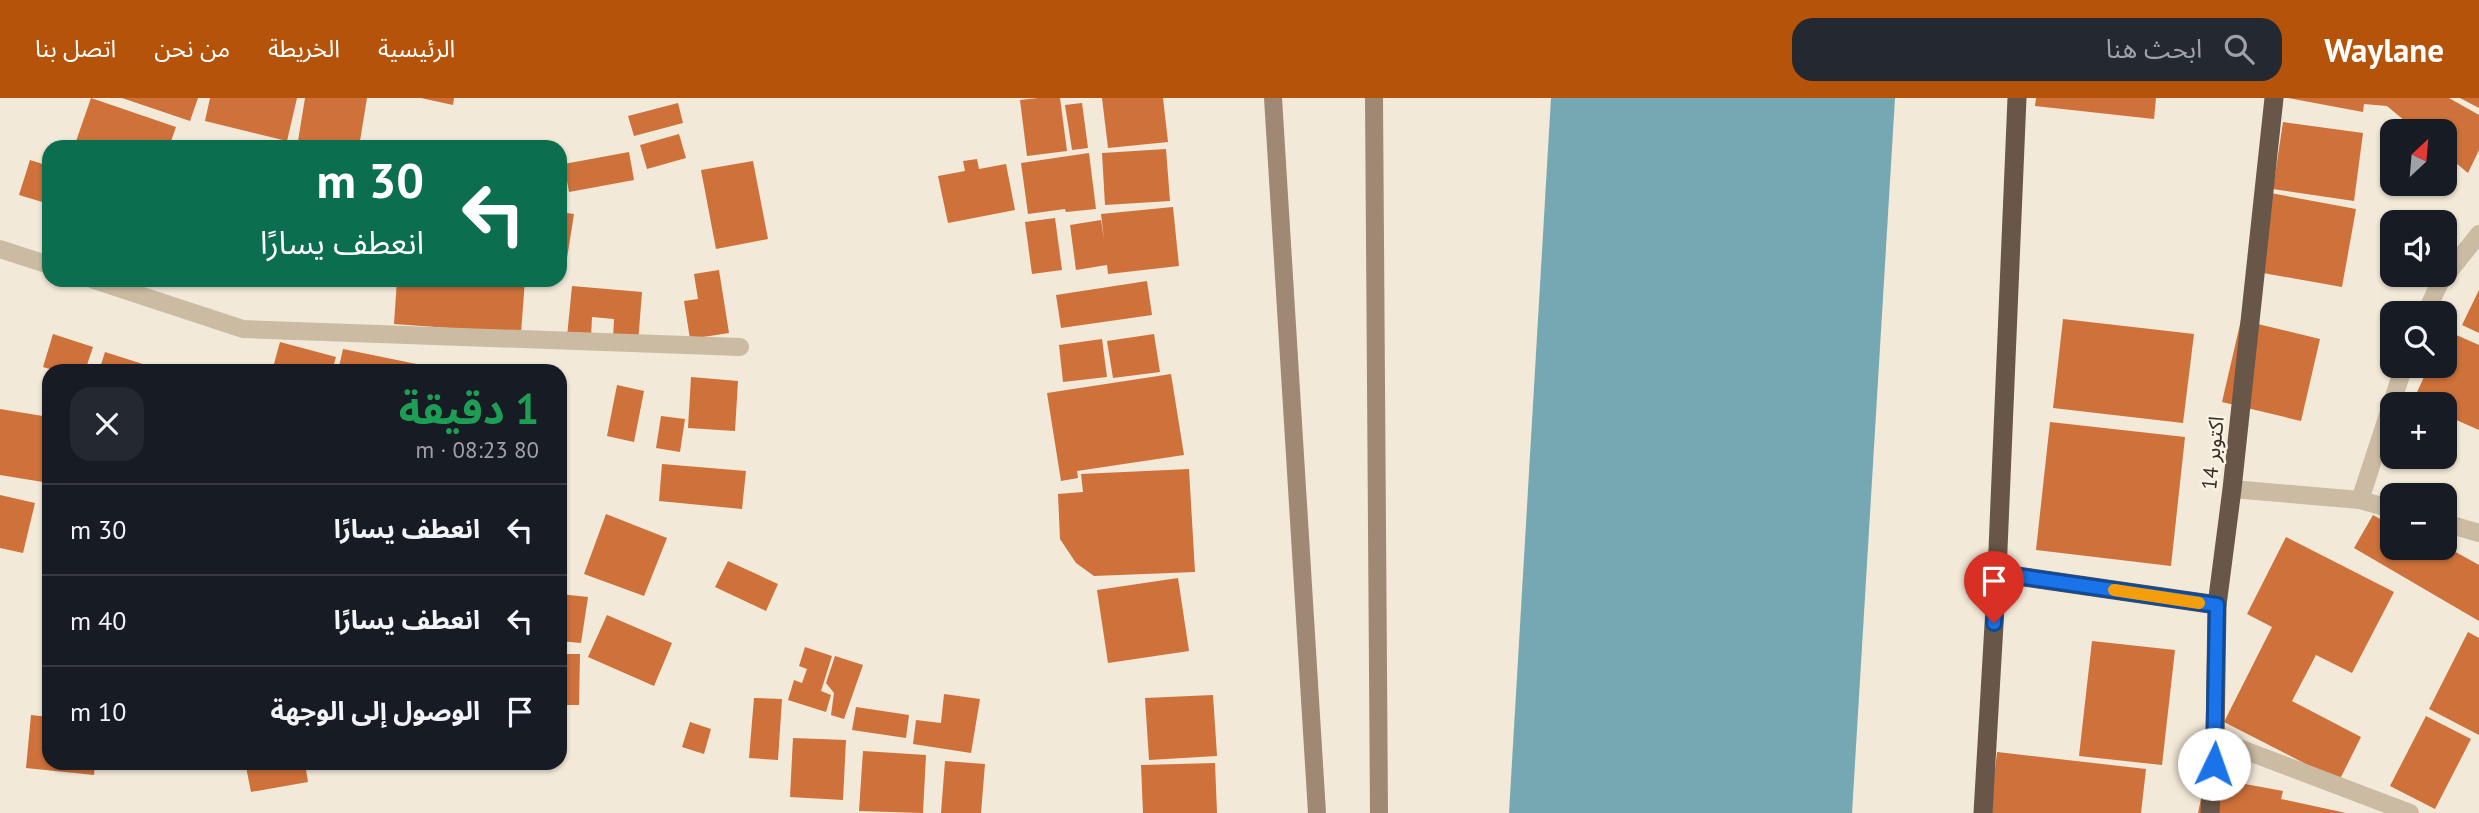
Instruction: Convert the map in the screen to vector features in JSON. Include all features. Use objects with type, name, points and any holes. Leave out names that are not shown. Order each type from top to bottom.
[{"type":"highway","points":[[1983,813],[1997,573],[2017,98]]},
{"type":"highway","name":"14 اكتوبر","points":[[2210,813],[2216,739],[2217,605],[2274,98]]},
{"type":"highway","points":[[1997,573],[2217,605]]},
{"type":"main road","points":[[1273,98],[1317,813]]},
{"type":"main road","points":[[1374,98],[1379,813]]},
{"type":"street","points":[[2431,301],[2439,284],[2479,234]]},
{"type":"street","points":[[0,249],[42,263]]},
{"type":"street","points":[[115,287],[243,329],[740,347]]},
{"type":"street","points":[[2360,500],[2400,378]]},
{"type":"street","points":[[2232,489],[2360,500],[2380,506]]},
{"type":"street","points":[[2457,527],[2479,533]]},
{"type":"street","points":[[2216,739],[2410,813]]},
{"type":"water","points":[[1551,98],[1895,98],[1852,813],[1509,813]]},
{"type":"building","points":[[91,98],[176,127],[171,140],[76,140]]},
{"type":"building","points":[[122,98],[198,98],[190,121]]},
{"type":"building","points":[[210,98],[297,98],[287,140],[205,121]]},
{"type":"building","points":[[305,98],[367,98],[360,140],[298,140]]},
{"type":"building","points":[[421,98],[454,98],[453,105]]},
{"type":"building","points":[[1060,98],[1067,151],[1027,156],[1020,100]]},
{"type":"building","points":[[1102,98],[1163,98],[1168,142],[1108,148]]},
{"type":"building","points":[[2036,98],[2156,98],[2154,119],[2035,106]]},
{"type":"building","points":[[2288,98],[2449,98],[2479,115],[2479,150],[2468,173],[2457,164],[2457,119],[2403,119],[2387,106],[2364,104],[2363,112]]},
{"type":"building","points":[[2460,98],[2479,98],[2479,108]]},
{"type":"building","points":[[678,103],[683,123],[634,136],[628,116]]},
{"type":"building","points":[[1082,103],[1088,148],[1072,150],[1065,105]]},
{"type":"building","points":[[2283,122],[2363,133],[2354,201],[2273,189]]},
{"type":"building","points":[[679,134],[686,158],[647,169],[640,145]]},
{"type":"building","points":[[1166,149],[1170,201],[1105,205],[1102,153]]},
{"type":"building","points":[[629,152],[634,180],[569,192],[567,163]]},
{"type":"building","points":[[1089,153],[1096,209],[1066,212],[1065,209],[1028,214],[1021,163]]},
{"type":"building","points":[[977,159],[979,169],[1006,164],[1015,210],[948,223],[938,176],[965,171],[963,161]]},
{"type":"building","points":[[30,160],[42,164],[42,202],[19,195]]},
{"type":"building","points":[[753,161],[768,239],[716,249],[701,170]]},
{"type":"building","points":[[2265,192],[2356,209],[2342,287],[2252,271]]},
{"type":"building","points":[[1173,207],[1179,266],[1108,274],[1107,265],[1076,270],[1070,225],[1101,220],[1104,239],[1101,214]]},
{"type":"building","points":[[567,213],[574,214],[567,258]]},
{"type":"building","points":[[1055,218],[1062,270],[1032,274],[1025,222]]},
{"type":"building","points":[[719,270],[729,333],[690,339],[684,301],[698,299],[694,274]]},
{"type":"building","points":[[1147,281],[1152,315],[1061,328],[1056,295]]},
{"type":"building","points":[[572,286],[642,292],[638,343],[613,340],[614,319],[592,317],[591,338],[567,337]]},
{"type":"building","points":[[397,287],[524,287],[521,333],[394,324]]},
{"type":"building","points":[[2479,290],[2479,333],[2462,325]]},
{"type":"building","points":[[2063,319],[2194,334],[2183,423],[2053,408]]},
{"type":"building","points":[[2241,320],[2320,339],[2301,421],[2222,402]]},
{"type":"building","points":[[53,334],[93,347],[87,364],[44,364]]},
{"type":"building","points":[[1154,334],[1160,372],[1113,378],[1107,341]]},
{"type":"building","points":[[2457,335],[2479,345],[2479,430],[2457,420],[2457,392],[2417,392],[2424,378],[2457,378]]},
{"type":"building","points":[[1102,339],[1107,377],[1063,382],[1059,345]]},
{"type":"building","points":[[280,342],[336,357],[334,364],[274,364]]},
{"type":"building","points":[[343,349],[417,364],[340,364]]},
{"type":"building","points":[[105,352],[143,364],[101,364]]},
{"type":"building","points":[[1171,374],[1184,455],[1077,471],[1078,478],[1061,481],[1047,393]]},
{"type":"building","points":[[691,377],[738,381],[735,431],[688,428]]},
{"type":"building","points":[[617,385],[644,391],[634,442],[607,436]]},
{"type":"building","points":[[0,409],[42,416],[42,482],[0,475]]},
{"type":"building","points":[[661,416],[685,419],[680,452],[656,448]]},
{"type":"building","points":[[2050,422],[2185,437],[2171,566],[2036,550]]},
{"type":"building","points":[[662,464],[746,471],[742,509],[659,501]]},
{"type":"building","points":[[1189,469],[1195,572],[1094,576],[1076,563],[1060,539],[1058,494],[1083,492],[1081,474]]},
{"type":"building","points":[[0,495],[35,503],[23,553],[0,548]]},
{"type":"building","points":[[606,514],[667,538],[644,596],[584,574]]},
{"type":"building","points":[[2373,515],[2380,519],[2380,560],[2457,560],[2457,553],[2479,565],[2479,621],[2354,548]]},
{"type":"building","points":[[2286,537],[2394,592],[2352,673],[2316,655],[2292,701],[2361,737],[2339,781],[2224,722],[2272,627],[2247,614]]},
{"type":"building","points":[[728,561],[778,584],[766,611],[715,587]]},
{"type":"building","points":[[1178,578],[1189,651],[1108,663],[1097,590]]},
{"type":"building","points":[[567,595],[588,597],[581,643],[567,642]]},
{"type":"building","points":[[607,615],[672,643],[654,686],[588,657]]},
{"type":"building","points":[[2468,632],[2479,638],[2479,735],[2429,709]]},
{"type":"building","points":[[2092,641],[2175,650],[2162,765],[2079,756]]},
{"type":"building","points":[[805,647],[832,656],[821,691],[831,695],[826,712],[788,700],[794,680],[802,683],[807,669],[799,666]]},
{"type":"building","points":[[567,654],[580,654],[579,705],[567,705]]},
{"type":"building","points":[[835,656],[863,665],[844,719],[831,715],[834,693],[826,683]]},
{"type":"building","points":[[944,694],[980,699],[971,753],[913,744],[916,720],[941,723]]},
{"type":"building","points":[[1213,695],[1217,756],[1149,760],[1145,698]]},
{"type":"building","points":[[754,698],[782,699],[778,760],[749,758]]},
{"type":"building","points":[[856,707],[909,715],[906,738],[852,730]]},
{"type":"building","points":[[31,715],[42,716],[42,770],[26,768]]},
{"type":"building","points":[[2426,716],[2471,739],[2435,809],[2390,786]]},
{"type":"building","points":[[690,722],[711,729],[704,754],[682,747]]},
{"type":"building","points":[[793,738],[846,740],[843,800],[790,797]]},
{"type":"building","points":[[863,751],[926,755],[923,813],[859,811]]},
{"type":"building","points":[[1997,752],[2146,769],[2141,813],[1990,813]]},
{"type":"building","points":[[945,761],[985,764],[981,813],[941,813]]},
{"type":"building","points":[[1215,763],[1217,813],[1143,813],[1141,765]]},
{"type":"building","points":[[45,770],[94,770],[94,775]]},
{"type":"building","points":[[247,770],[306,770],[308,782],[251,792]]},
{"type":"building","points":[[2229,781],[2283,791],[2281,799],[2346,813],[2198,813],[2204,784],[2228,789]]},
{"type":"slow traffic","points":[[2114,590],[2199,603]]},
{"type":"route","points":[[1994,623],[1997,573],[2217,605],[2214,764]]}]
